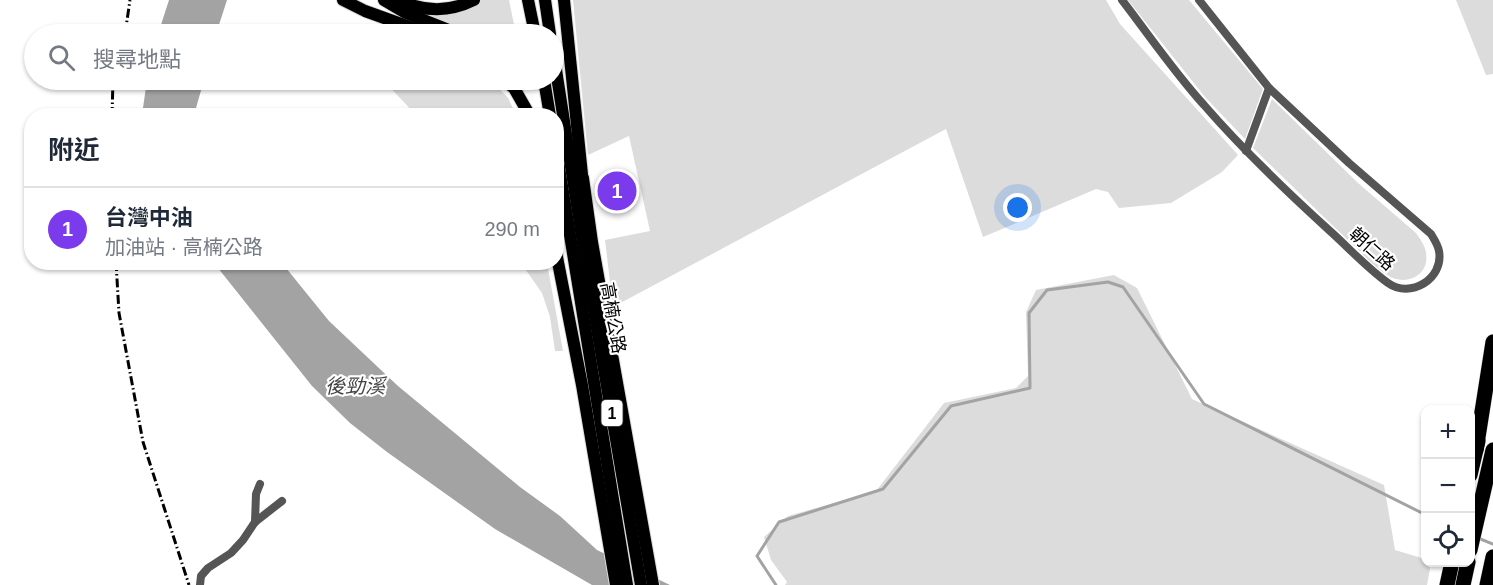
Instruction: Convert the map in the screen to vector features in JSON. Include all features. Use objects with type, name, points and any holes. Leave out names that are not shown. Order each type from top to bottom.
[{"type":"highway","points":[[1476,450],[1493,342]]},
{"type":"highway","points":[[1474,459],[1493,377]]},
{"type":"highway","points":[[1475,528],[1493,450]]},
{"type":"highway","points":[[1487,585],[1493,557]]},
{"type":"highway","points":[[1447,585],[1451,567]]},
{"type":"highway","points":[[1462,585],[1467,567]]},
{"type":"main road","points":[[343,0],[401,24]]},
{"type":"main road","points":[[391,1],[419,8],[440,10],[459,7],[474,0]]},
{"type":"main road","points":[[528,0],[533,24]]},
{"type":"main road","points":[[545,0],[549,24]]},
{"type":"main road","points":[[564,0],[577,178],[583,211],[582,243]]},
{"type":"main road","points":[[391,1],[406,13],[434,24]]},
{"type":"main road","points":[[514,90],[525,108]]},
{"type":"main road","points":[[545,90],[548,108]]},
{"type":"main road","name":"高楠公路","points":[[560,90],[564,108]]},
{"type":"main road","name":"高楠公路","points":[[564,110],[577,178],[582,243],[627,585]]},
{"type":"main road","name":"高楠公路","points":[[564,180],[582,243],[653,585]]},
{"type":"main road","points":[[564,214],[582,243]]},
{"type":"main road","name":"高楠公路","points":[[582,243],[641,585]]},
{"type":"main road","name":"1","points":[[560,270],[582,384],[616,585]]},
{"type":"street","name":"朝仁路","points":[[1122,0],[1203,104],[1246,151],[1389,284],[1405,290],[1419,288],[1430,279],[1438,266],[1439,250],[1431,234],[1349,163],[1269,88],[1199,0]]},
{"type":"street","points":[[1246,151],[1269,88]]},
{"type":"street","points":[[255,522],[256,494],[260,483]]},
{"type":"street","points":[[200,585],[201,576],[208,568],[231,553],[255,522],[282,501]]},
{"type":"shaded area","points":[[481,0],[509,0],[514,24],[447,24],[419,11],[469,6]]},
{"type":"shaded area","points":[[573,0],[1106,0],[1120,24],[1238,155],[1222,172],[1171,203],[1119,208],[1108,192],[1096,189],[983,237],[946,129],[613,307],[605,240],[650,231],[629,136],[588,155]]},
{"type":"shaded area","points":[[1128,0],[1189,0],[1263,89],[1245,139],[1205,97]]},
{"type":"shaded area","points":[[1456,0],[1493,0],[1493,74],[1486,75]]},
{"type":"shaded area","points":[[392,90],[500,90],[513,108],[409,108]]},
{"type":"shaded area","points":[[1272,99],[1358,183],[1416,233],[1426,253],[1424,268],[1420,273],[1415,277],[1401,280],[1387,275],[1367,259],[1253,148]]},
{"type":"shaded area","points":[[526,270],[548,270],[563,351],[555,351],[550,317],[542,293]]},
{"type":"shaded area","points":[[1114,275],[1137,288],[1192,399],[1384,485],[1395,550],[1421,558],[1421,567],[1430,567],[1427,585],[785,585],[787,582],[771,560],[764,537],[788,516],[876,491],[944,403],[1016,388],[1028,376],[1026,312],[1036,290]]},
{"type":"water","points":[[169,0],[227,0],[219,24],[161,24]]},
{"type":"water","points":[[146,90],[201,90],[196,108],[143,108]]},
{"type":"water","name":"後勁溪","points":[[220,270],[288,270],[329,321],[398,386],[520,487],[560,516],[597,550],[670,585],[592,585],[495,529],[387,452],[350,423],[312,386]]},
{"type":"waterway","points":[[776,585],[757,556],[779,522],[883,489],[951,406],[1030,388],[1029,313],[1047,290],[1108,282],[1123,287],[1204,404],[1422,513]]},
{"type":"waterway","points":[[1478,538],[1493,544]]},
{"type":"railway","points":[[126,24],[130,0]]},
{"type":"railway","points":[[112,108],[113,90]]},
{"type":"railway","points":[[116,270],[119,313],[143,442],[189,585]]},
{"type":"place","name":"台灣中油","points":[[617,191]]}]
